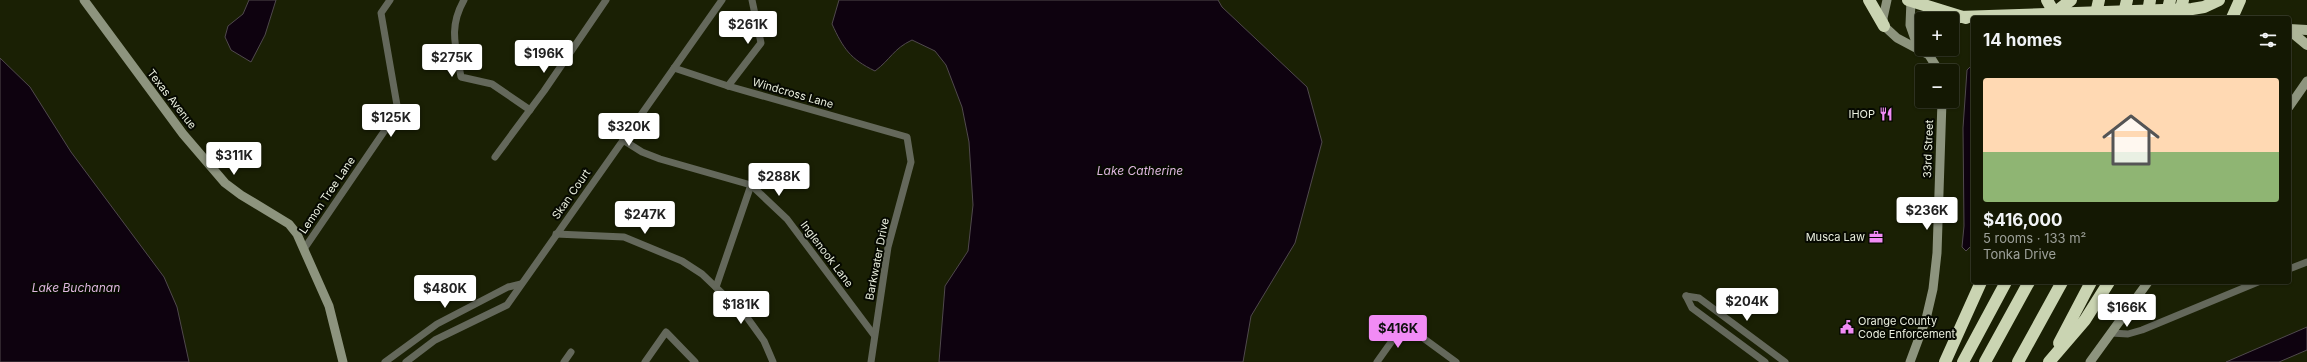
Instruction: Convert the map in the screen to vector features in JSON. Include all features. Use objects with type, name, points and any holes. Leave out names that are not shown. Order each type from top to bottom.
[{"type":"highway","points":[[1869,0],[1884,26]]},
{"type":"highway","points":[[1910,0],[1945,12]]},
{"type":"highway","points":[[2046,0],[2053,16]]},
{"type":"highway","points":[[2053,16],[2071,0]]},
{"type":"highway","points":[[2096,16],[2099,0]]},
{"type":"highway","points":[[2123,16],[2127,0]]},
{"type":"highway","points":[[2146,16],[2150,0]]},
{"type":"highway","points":[[2166,16],[2170,0]]},
{"type":"highway","points":[[2179,16],[2183,0]]},
{"type":"highway","points":[[2053,16],[2192,9],[2204,7],[2219,0]]},
{"type":"highway","points":[[2233,16],[2240,0]]},
{"type":"highway","points":[[1959,17],[1971,17]]},
{"type":"highway","points":[[1959,17],[1971,20]]},
{"type":"highway","points":[[1945,362],[1980,284]]},
{"type":"highway","points":[[1963,362],[2005,284]]},
{"type":"highway","points":[[1985,362],[2028,284]]},
{"type":"highway","points":[[2018,362],[2061,284]]},
{"type":"highway","points":[[2049,362],[2090,284]]},
{"type":"highway","points":[[2049,362],[2085,320],[2108,284]]},
{"type":"main road","points":[[2291,29],[2307,30]]},
{"type":"main road","points":[[2291,31],[2307,45]]},
{"type":"street","name":"Texas Avenue","points":[[84,0],[168,116],[225,183],[241,195],[289,224],[297,234],[329,306],[343,362]]},
{"type":"street","name":"Lemon Tree Lane","points":[[304,249],[398,111],[381,13],[390,0]]},
{"type":"street","points":[[464,0],[455,17],[454,33],[462,77],[492,84],[530,110]]},
{"type":"street","points":[[495,157],[530,110],[606,0]]},
{"type":"street","name":"Skan Court","points":[[406,362],[435,340],[507,305],[722,0]]},
{"type":"street","points":[[728,86],[761,43],[752,0]]},
{"type":"street","points":[[1888,0],[1883,18],[1884,26],[1897,38],[1915,47]]},
{"type":"street","points":[[1910,0],[1910,25],[1915,39]]},
{"type":"street","name":"Windcross Lane","points":[[674,68],[728,86],[907,137]]},
{"type":"street","points":[[2291,104],[2307,82]]},
{"type":"street","name":"33rd Street","points":[[1910,362],[1930,304],[1935,272],[1942,108]]},
{"type":"street","name":"Barkwater Drive","points":[[871,362],[888,247],[911,162],[907,137]]},
{"type":"street","name":"Inglenook Lane","points":[[623,140],[642,152],[660,159],[751,186],[787,219],[874,335]]},
{"type":"street","points":[[716,287],[751,186]]},
{"type":"street","points":[[556,234],[624,237],[682,261],[702,274],[746,316],[764,341],[773,362]]},
{"type":"street","points":[[2291,268],[2307,262]]},
{"type":"street","points":[[385,362],[437,324],[508,288],[521,284]]},
{"type":"street","points":[[2090,362],[2147,284]]},
{"type":"street","points":[[2111,333],[2128,334],[2142,330],[2253,284]]},
{"type":"street","points":[[1765,362],[1692,308],[1686,296],[1699,298],[1784,362]]},
{"type":"street","points":[[1377,362],[1404,324],[1456,362]]},
{"type":"street","points":[[645,362],[666,332],[695,362]]},
{"type":"street","points":[[564,362],[571,352]]},
{"type":"water","points":[[249,0],[276,0],[265,35],[251,62],[231,50],[225,37],[228,26],[243,14]]},
{"type":"water","name":"Lake Catherine","points":[[839,0],[1218,0],[1222,7],[1307,87],[1322,142],[1295,243],[1251,316],[1243,362],[939,362],[945,286],[968,251],[973,205],[969,142],[962,107],[946,65],[935,51],[912,40],[900,47],[875,71],[866,67],[853,57],[840,40],[832,24]]},
{"type":"water","name":"Lake Buchanan","points":[[0,58],[30,87],[71,152],[164,277],[177,307],[189,362],[0,362]]},
{"type":"water","points":[[1971,66],[1971,246],[1966,251],[1962,247],[1964,226],[1963,128],[1967,70]]},
{"type":"water","points":[[2307,327],[2307,350],[2279,362],[2226,362]]},
{"type":"place","name":"IHOP","points":[[1886,114]]},
{"type":"place","name":"Musca Law","points":[[1876,237]]},
{"type":"place","name":"Orange County Code Enforcement","points":[[1847,327]]}]
